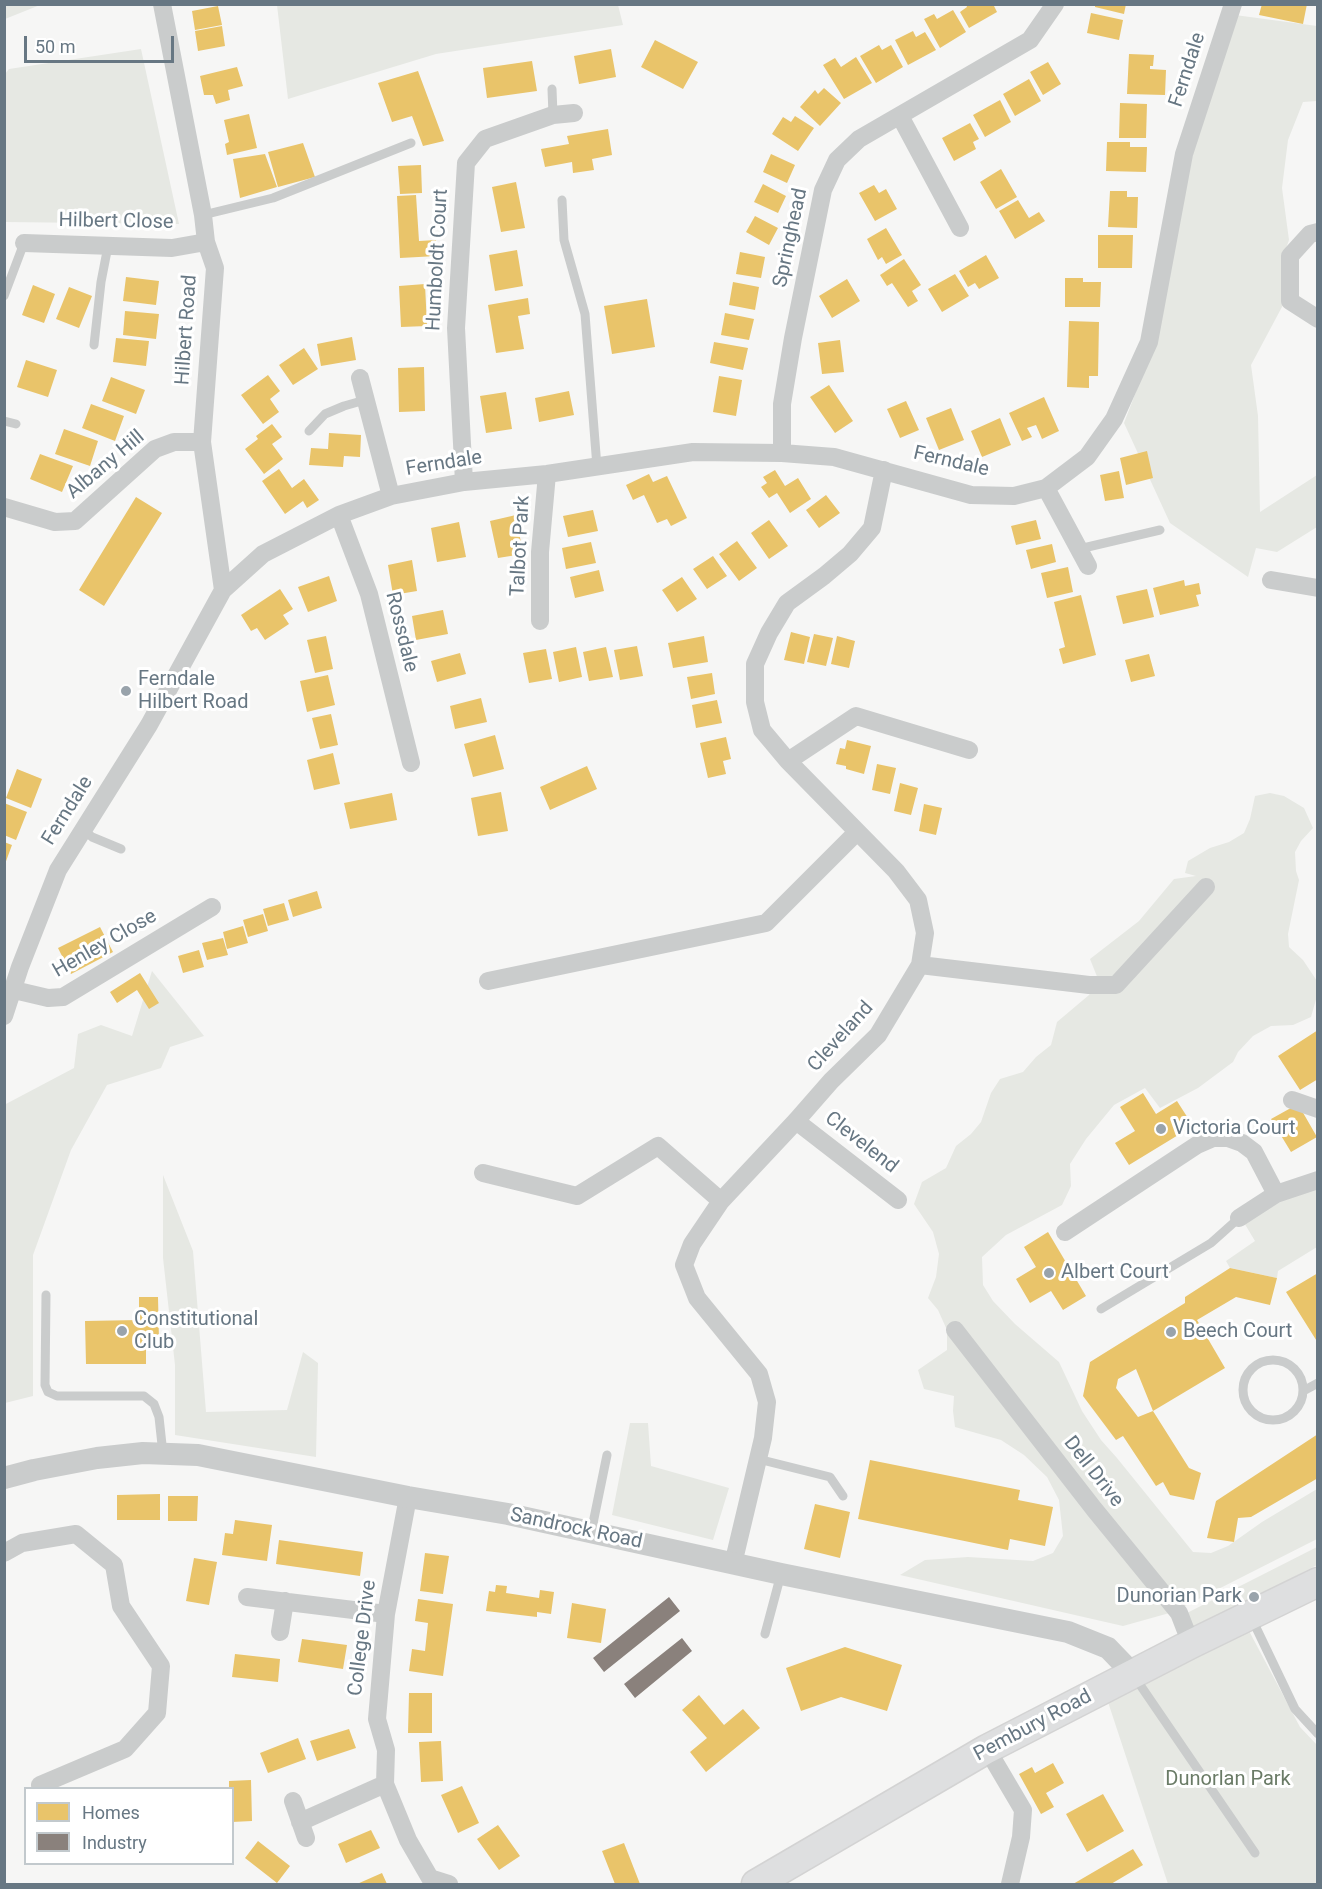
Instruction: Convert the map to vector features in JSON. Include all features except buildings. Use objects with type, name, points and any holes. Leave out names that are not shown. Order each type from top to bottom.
[{"type":"main road","name":"Pembury Road","points":[[756,1884],[987,1749],[1317,1582]]},
{"type":"street","name":"Hilbert Road","points":[[162,4],[203,215],[206,242],[215,268],[202,442],[223,590]]},
{"type":"street","name":"Springhead","points":[[782,453],[782,404],[793,338],[823,190],[837,160],[859,139],[1030,40],[1055,4]]},
{"type":"street","name":"Ferndale","points":[[4,1016],[20,967],[58,870],[149,725],[223,590],[263,554],[339,515],[391,496],[464,482],[547,474],[693,452],[782,453],[834,457],[971,495],[1014,496],[1046,488],[1087,457],[1114,419],[1149,342],[1184,154],[1233,4]]},
{"type":"street","name":"Humboldt Court","points":[[464,482],[456,328],[466,164],[485,139],[553,115],[574,113]]},
{"type":"street","points":[[900,116],[960,228]]},
{"type":"street","points":[[1317,232],[1310,234],[1290,256],[1290,301],[1317,319]]},
{"type":"street","name":"Hilbert Close","points":[[24,243],[172,248],[206,242]]},
{"type":"street","name":"Ferndale","points":[[360,378],[391,496]]},
{"type":"street","name":"Albany Hill","points":[[4,507],[55,522],[75,521],[155,449],[174,442],[202,442]]},
{"type":"street","name":"Cleveland","points":[[733,1564],[763,1438],[767,1402],[759,1374],[698,1298],[684,1265],[692,1244],[721,1201],[831,1081],[878,1035],[920,965],[925,933],[918,900],[896,871],[788,761],[762,730],[755,702],[755,664],[787,603],[850,554],[872,528],[885,470]]},
{"type":"street","name":"Talbot Park","points":[[540,621],[540,552],[547,474]]},
{"type":"street","points":[[1046,488],[1088,566]]},
{"type":"street","name":"Rossdale","points":[[339,515],[369,594],[411,763]]},
{"type":"street","points":[[1271,580],[1317,588]]},
{"type":"street","points":[[788,761],[856,716],[969,750]]},
{"type":"street","points":[[488,981],[766,922],[857,832]]},
{"type":"street","points":[[920,965],[1089,985],[1116,985],[1206,887]]},
{"type":"street","name":"Henley Close","points":[[14,990],[48,998],[63,997],[212,907]]},
{"type":"street","points":[[1292,1100],[1317,1109]]},
{"type":"street","name":"Clevelend","points":[[796,1121],[898,1200]]},
{"type":"street","points":[[1065,1232],[1197,1145],[1213,1138],[1228,1138],[1242,1143],[1254,1152],[1276,1194]]},
{"type":"street","points":[[483,1173],[577,1196],[658,1146],[721,1201]]},
{"type":"street","points":[[1239,1218],[1276,1194],[1317,1180]]},
{"type":"street","name":"Dell Drive","points":[[955,1330],[1094,1509],[1179,1613],[1191,1644]]},
{"type":"street","name":"Sandrock Road","points":[[4,1478],[96,1458],[143,1453],[198,1455],[408,1497],[483,1509],[733,1564],[1068,1632],[1108,1648],[1133,1674]]},
{"type":"street","name":"College Drive","points":[[408,1497],[386,1614],[377,1719],[386,1750],[385,1784],[408,1840],[430,1878],[449,1884]]},
{"type":"street","points":[[4,1553],[22,1543],[76,1534],[114,1565],[121,1606],[161,1666],[157,1713],[125,1749],[40,1785]]},
{"type":"street","points":[[247,1597],[386,1614]]},
{"type":"street","points":[[280,1632],[285,1601]]},
{"type":"street","points":[[987,1749],[1023,1810],[1021,1837],[1010,1884]]},
{"type":"street","points":[[293,1801],[303,1830],[385,1784]]},
{"type":"lane","points":[[552,89],[553,115]]},
{"type":"lane","points":[[203,215],[273,198],[411,143]]},
{"type":"lane","points":[[562,200],[564,240],[585,314],[597,467]]},
{"type":"lane","points":[[4,296],[24,243]]},
{"type":"lane","points":[[94,345],[101,282],[108,246]]},
{"type":"lane","points":[[309,431],[325,414],[344,405],[365,400]]},
{"type":"lane","points":[[4,421],[16,424]]},
{"type":"lane","points":[[1079,549],[1160,530]]},
{"type":"lane","points":[[83,829],[92,837],[121,849]]},
{"type":"lane","points":[[1101,1309],[1211,1243],[1239,1218]]},
{"type":"lane","points":[[46,1295],[45,1385],[48,1392],[57,1396],[144,1396],[154,1404],[159,1417],[164,1454]]},
{"type":"lane","points":[[1305,1390],[1293,1365],[1280,1359],[1269,1359],[1258,1363],[1246,1375],[1242,1389],[1246,1404],[1253,1413],[1269,1420],[1276,1420],[1291,1416],[1303,1400],[1305,1390],[1317,1383]]},
{"type":"lane","points":[[591,1533],[607,1455]]},
{"type":"lane","points":[[758,1459],[830,1478],[843,1496]]},
{"type":"lane","points":[[765,1634],[781,1574]]},
{"type":"lane","points":[[1250,1615],[1295,1709],[1317,1734]]},
{"type":"lane","points":[[1133,1674],[1255,1852]]},
{"type":"green space","points":[[5,4],[39,4],[40,5],[5,19]]},
{"type":"green space","points":[[277,5],[618,5],[623,25],[436,54],[288,99]]},
{"type":"green space","points":[[1235,15],[1317,26],[1317,101],[1303,102],[1288,140],[1282,188],[1289,240],[1283,257],[1283,305],[1251,365],[1258,416],[1260,512],[1317,475],[1317,527],[1277,552],[1256,548],[1248,577],[1170,523],[1124,423],[1157,337],[1191,155]]},
{"type":"green space","points":[[141,49],[179,224],[5,222],[5,74],[9,69]]},
{"type":"green space","points":[[1270,793],[1284,796],[1304,808],[1313,828],[1295,852],[1299,880],[1288,934],[1289,947],[1303,960],[1317,981],[1317,996],[1311,1017],[1293,1025],[1271,1026],[1253,1036],[1238,1052],[1233,1062],[1198,1088],[1160,1108],[1145,1088],[1114,1105],[1086,1139],[1070,1164],[1071,1186],[1062,1205],[1006,1235],[982,1257],[983,1285],[993,1301],[1015,1324],[1059,1362],[1082,1411],[1101,1440],[1193,1552],[1211,1553],[1228,1546],[1262,1522],[1317,1489],[1317,1539],[1173,1612],[1123,1626],[900,1575],[925,1560],[968,1557],[1033,1561],[1053,1553],[1063,1536],[1059,1500],[1047,1477],[1024,1455],[1001,1440],[955,1427],[954,1396],[924,1389],[918,1370],[947,1350],[947,1330],[938,1310],[928,1298],[936,1277],[939,1254],[933,1232],[914,1204],[922,1182],[946,1168],[956,1146],[981,1122],[991,1093],[1000,1079],[1023,1072],[1051,1045],[1057,1022],[1089,995],[1098,979],[1090,959],[1139,921],[1174,879],[1196,876],[1185,873],[1188,861],[1244,833],[1255,796]]},
{"type":"green space","points":[[152,971],[204,1036],[170,1047],[161,1068],[107,1085],[71,1150],[33,1255],[33,1396],[5,1403],[4,1105],[74,1068],[78,1034],[101,1025],[132,1036]]},
{"type":"green space","points":[[163,1175],[193,1251],[206,1412],[287,1410],[303,1352],[318,1363],[316,1457],[175,1435],[175,1365],[163,1258]]},
{"type":"green space","points":[[1317,1185],[1317,1247],[1278,1271],[1277,1278],[1230,1268],[1226,1261],[1255,1241],[1243,1221],[1278,1198]]},
{"type":"green space","points":[[630,1423],[648,1423],[651,1466],[729,1488],[713,1540],[612,1515]]},
{"type":"green space","points":[[1317,1547],[1317,1565],[1189,1631],[1183,1615]]},
{"type":"green space","name":"Dunorlan Park","points":[[1248,1629],[1300,1727],[1317,1745],[1317,1884],[1168,1884],[1108,1702]]},
{"type":"place","name":"Ferndale Hilbert Road","points":[[126,691]]},
{"type":"place","name":"Victoria Court","points":[[1161,1129]]},
{"type":"place","name":"Albert Court","points":[[1049,1273]]},
{"type":"place","name":"Constitutional Club","points":[[122,1331]]},
{"type":"place","name":"Beech Court","points":[[1171,1332]]},
{"type":"place","name":"Dunorian Park","points":[[1254,1597]]}]
